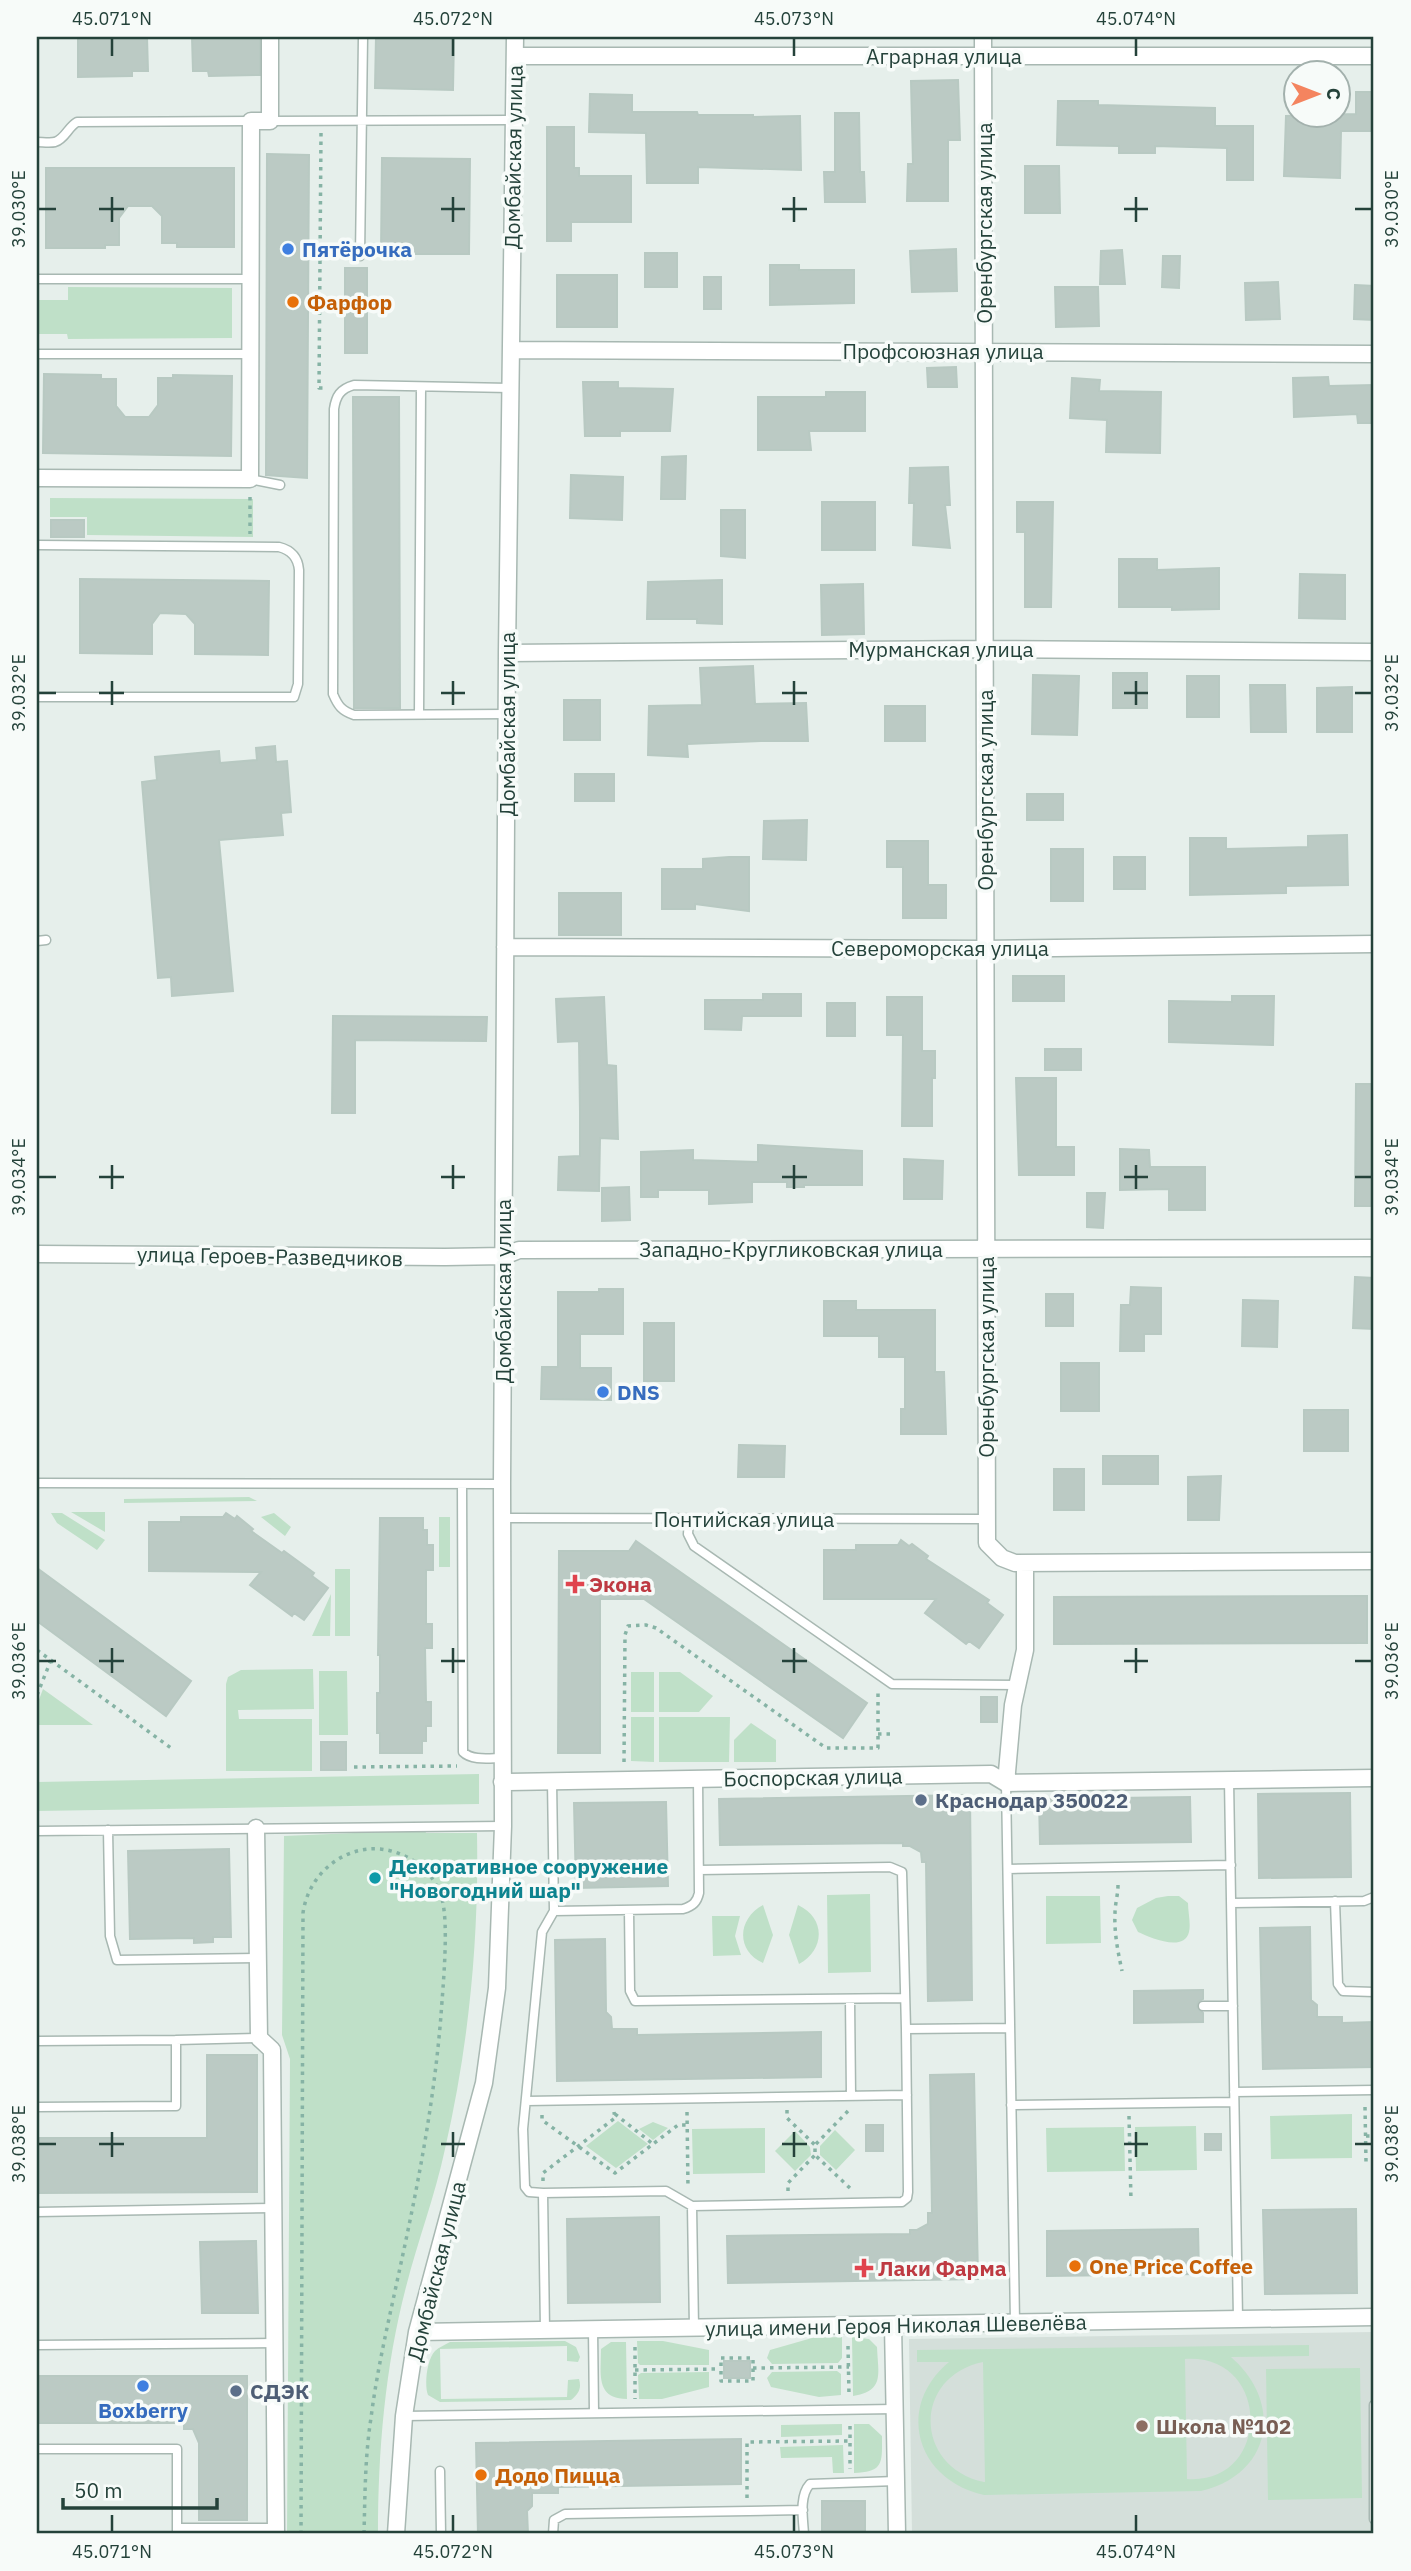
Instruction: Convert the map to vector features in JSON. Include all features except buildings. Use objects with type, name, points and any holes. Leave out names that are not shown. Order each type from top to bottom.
[{"type":"street","points":[[37,478],[250,479],[251,121],[271,121],[270,37]]},
{"type":"street","name":"Домбайская улица","points":[[396,2534],[404,2416],[417,2332],[484,2083],[498,1988],[503,1826],[505,947],[515,37]]},
{"type":"street","name":"Оренбургская улица","points":[[983,37],[986,1519],[987,1543],[1007,1561],[1024,1563]]},
{"type":"street","name":"Аграрная улица","points":[[514,55],[1374,56]]},
{"type":"street","name":"Профсоюзная улица","points":[[511,350],[1374,354]]},
{"type":"street","name":"Мурманская улица","points":[[507,653],[984,649],[1374,652]]},
{"type":"street","name":"Североморская улица","points":[[505,947],[985,949],[1374,944]]},
{"type":"street","name":"Западно-Кругликовская улица","points":[[504,1256],[519,1250],[1374,1248]]},
{"type":"street","name":"улица Героев-Разведчиков","points":[[37,1254],[504,1256]]},
{"type":"street","points":[[1006,1783],[1013,1705],[1024,1650],[1024,1563],[1374,1562]]},
{"type":"street","name":"Боспорская улица","points":[[502,1782],[991,1774],[1006,1783],[1374,1777]]},
{"type":"street","points":[[257,1828],[259,2038],[272,2050],[276,2531]]},
{"type":"street","name":"улица имени Героя Николая Шевелёва","points":[[417,2332],[1374,2318]]},
{"type":"street","points":[[893,2325],[897,2534]]},
{"type":"lane","points":[[360,256],[363,37]]},
{"type":"lane","points":[[271,121],[513,120]]},
{"type":"lane","points":[[37,142],[55,142],[63,137],[70,125],[77,122],[251,121]]},
{"type":"lane","points":[[37,279],[251,279]]},
{"type":"lane","points":[[37,354],[250,354]]},
{"type":"lane","points":[[507,714],[354,715],[337,705],[333,694],[334,409],[336,398],[344,388],[354,385],[510,388]]},
{"type":"lane","points":[[419,714],[421,388]]},
{"type":"lane","points":[[250,479],[280,485]]},
{"type":"lane","points":[[37,545],[285,548],[298,562],[298,691],[294,697],[37,696]]},
{"type":"lane","points":[[37,1483],[502,1484]]},
{"type":"lane","points":[[462,1484],[463,1752],[473,1758],[502,1758]]},
{"type":"lane","name":"Понтийская улица","points":[[502,1518],[986,1519]]},
{"type":"lane","points":[[689,1519],[688,1534],[694,1545],[892,1684],[1019,1685]]},
{"type":"lane","points":[[554,1911],[690,1907],[697,1901],[698,1779]]},
{"type":"lane","points":[[1229,1780],[1238,2319]]},
{"type":"lane","points":[[552,1781],[554,1911],[542,1932],[523,2129],[525,2187],[529,2192],[666,2191],[690,2205],[897,2203],[907,2198],[902,1872],[896,1868],[699,1870]]},
{"type":"lane","points":[[1006,1783],[1015,2323]]},
{"type":"lane","points":[[37,1831],[503,1826]]},
{"type":"lane","points":[[108,1830],[110,1936],[117,1960],[258,1958]]},
{"type":"lane","points":[[1008,1869],[1231,1865]]},
{"type":"lane","points":[[1231,1903],[1364,1901],[1374,1897]]},
{"type":"lane","points":[[1335,1901],[1338,1984],[1343,1991],[1374,1992]]},
{"type":"lane","points":[[629,1910],[630,1991],[635,2001],[905,1998]]},
{"type":"lane","points":[[850,1999],[851,2096]]},
{"type":"lane","points":[[1203,2006],[1233,2006]]},
{"type":"lane","points":[[906,2029],[1010,2028]]},
{"type":"lane","points":[[37,2041],[259,2038]]},
{"type":"lane","points":[[37,2107],[176,2106],[176,2040]]},
{"type":"lane","points":[[1011,2105],[1129,2103],[1374,2090]]},
{"type":"lane","points":[[526,2101],[907,2095]]},
{"type":"lane","points":[[543,2193],[545,2330]]},
{"type":"lane","points":[[690,2205],[694,2328]]},
{"type":"lane","points":[[37,2211],[274,2208]]},
{"type":"lane","points":[[593,2329],[594,2413]]},
{"type":"lane","points":[[37,2345],[276,2343]]},
{"type":"lane","points":[[1374,2405],[1374,2519]]},
{"type":"lane","points":[[404,2416],[895,2409]]},
{"type":"lane","points":[[37,2449],[177,2449],[177,2531],[276,2531]]},
{"type":"lane","points":[[440,2471],[441,2534]]},
{"type":"lane","points":[[804,2534],[805,2490],[810,2484],[896,2481]]},
{"type":"lane","points":[[553,2534],[554,2520],[565,2514],[803,2510]]},
{"type":"path","points":[[319,388],[321,121]]},
{"type":"path","points":[[250,498],[251,547]]},
{"type":"path","points":[[624,1780],[625,1634],[628,1626],[646,1625],[656,1629],[826,1748],[878,1748],[878,1675]]},
{"type":"path","points":[[37,1650],[171,1748]]},
{"type":"path","points":[[37,1695],[51,1660]]},
{"type":"path","points":[[878,1734],[890,1734]]},
{"type":"path","points":[[354,1767],[461,1766]]},
{"type":"path","points":[[301,2534],[303,1913],[305,1898],[321,1873],[347,1853],[378,1849],[408,1856],[422,1867],[438,1888],[443,1903],[443,1965],[437,2072],[428,2134],[370,2418],[365,2471],[364,2534]]},
{"type":"path","points":[[1118,1885],[1115,1938],[1122,1971]]},
{"type":"path","points":[[788,2205],[788,2183],[815,2155],[815,2145],[852,2107],[851,2096]]},
{"type":"path","points":[[787,2097],[787,2118],[815,2145]]},
{"type":"path","points":[[687,2098],[690,2205]]},
{"type":"path","points":[[543,2193],[542,2173],[615,2118],[614,2099]]},
{"type":"path","points":[[541,2101],[542,2120],[615,2173],[678,2125],[687,2125]]},
{"type":"path","points":[[1129,2103],[1131,2201]]},
{"type":"path","points":[[1365,2107],[1366,2162]]},
{"type":"path","points":[[615,2114],[653,2144]]},
{"type":"path","points":[[1366,2136],[1374,2136]]},
{"type":"path","points":[[815,2155],[853,2191],[853,2204]]},
{"type":"path","points":[[635,2341],[635,2400]]},
{"type":"path","points":[[848,2346],[849,2395]]},
{"type":"path","points":[[721,2358],[753,2358],[753,2368],[753,2381],[721,2381],[721,2358]]},
{"type":"path","points":[[753,2368],[849,2367]]},
{"type":"path","points":[[635,2370],[721,2369]]},
{"type":"path","points":[[850,2426],[850,2473]]},
{"type":"path","points":[[748,2511],[747,2442],[850,2441]]},
{"type":"shaded area","name":"Школа №102","points":[[1374,2332],[1374,2534],[912,2534],[909,2339]]},
{"type":"green space","points":[[68,287],[232,288],[232,338],[68,339],[67,334],[37,334],[37,300],[68,300]]},
{"type":"green space","points":[[50,498],[253,499],[253,537],[87,535],[87,517],[50,517]]},
{"type":"green space","points":[[249,1497],[257,1501],[124,1503],[124,1499]]},
{"type":"green space","points":[[71,1512],[105,1512],[105,1532]]},
{"type":"green space","points":[[51,1513],[62,1513],[105,1540],[97,1550],[57,1523]]},
{"type":"green space","points":[[274,1513],[291,1527],[285,1536],[261,1517]]},
{"type":"green space","points":[[439,1517],[450,1517],[450,1567],[439,1567]]},
{"type":"green space","points":[[335,1569],[350,1569],[350,1636],[335,1636]]},
{"type":"green space","points":[[331,1594],[330,1636],[312,1636]]},
{"type":"green space","points":[[313,1669],[314,1709],[238,1710],[239,1719],[312,1719],[312,1771],[226,1771],[228,1677],[241,1670]]},
{"type":"green space","points":[[319,1671],[347,1671],[348,1735],[319,1735]]},
{"type":"green space","points":[[631,1672],[654,1672],[654,1712],[631,1712]]},
{"type":"green space","points":[[659,1672],[680,1672],[713,1696],[699,1712],[659,1712]]},
{"type":"green space","points":[[43,1689],[93,1725],[37,1725],[37,1705]]},
{"type":"green space","points":[[631,1717],[654,1717],[654,1762],[631,1761]]},
{"type":"green space","points":[[659,1717],[730,1717],[729,1762],[659,1762]]},
{"type":"green space","points":[[751,1723],[776,1740],[776,1762],[734,1762],[734,1740]]},
{"type":"green space","points":[[479,1774],[479,1804],[37,1811],[37,1782]]},
{"type":"green space","points":[[425,1830],[426,1833],[477,1833],[474,1952],[466,2031],[453,2110],[436,2184],[406,2287],[393,2348],[381,2441],[378,2534],[287,2534],[290,2059],[282,2035],[284,1836]]},
{"type":"green space","points":[[870,1894],[871,1972],[828,1973],[827,1895]]},
{"type":"green space","points":[[1046,1896],[1100,1896],[1101,1943],[1046,1944]]},
{"type":"green space","points":[[1179,1896],[1188,1903],[1189,1932],[1180,1942],[1166,1942],[1138,1932],[1132,1920],[1137,1908],[1156,1898]]},
{"type":"green space","points":[[763,1905],[773,1935],[763,1963],[748,1951],[743,1935],[748,1918]]},
{"type":"green space","points":[[798,1905],[814,1918],[819,1934],[814,1951],[799,1964],[789,1935]]},
{"type":"green space","points":[[712,1916],[740,1916],[735,1936],[741,1955],[713,1956]]},
{"type":"green space","points":[[1352,2114],[1352,2158],[1271,2159],[1270,2116]]},
{"type":"green space","points":[[618,2121],[648,2144],[616,2168],[586,2146]]},
{"type":"green space","points":[[653,2122],[668,2128],[653,2140],[639,2129]]},
{"type":"green space","points":[[1196,2126],[1197,2170],[1136,2171],[1135,2127]]},
{"type":"green space","points":[[1124,2127],[1125,2171],[1047,2172],[1046,2128]]},
{"type":"green space","points":[[765,2128],[765,2173],[693,2174],[692,2129]]},
{"type":"green space","points":[[835,2130],[855,2150],[836,2170],[820,2155],[820,2146]]},
{"type":"green space","points":[[795,2131],[810,2147],[811,2155],[795,2171],[775,2151]]},
{"type":"green space","points":[[842,2337],[842,2358],[838,2363],[772,2364],[767,2358],[770,2350],[812,2338]]},
{"type":"green space","points":[[852,2337],[869,2339],[877,2347],[878,2365],[875,2385],[863,2394],[853,2396]]},
{"type":"green space","points":[[565,2341],[576,2347],[580,2357],[578,2362],[567,2361],[567,2346],[440,2349],[441,2399],[567,2397],[568,2380],[579,2379],[579,2391],[571,2400],[440,2402],[428,2395],[426,2379],[432,2355],[440,2347],[450,2342]]},
{"type":"green space","points":[[637,2341],[663,2341],[709,2350],[709,2365],[640,2365]]},
{"type":"green space","points":[[611,2342],[626,2342],[627,2399],[609,2395],[602,2383],[601,2349]]},
{"type":"green space","points":[[1309,2345],[1309,2356],[1231,2357],[1248,2375],[1259,2395],[1264,2415],[1262,2435],[1256,2453],[1243,2469],[1225,2482],[1201,2491],[984,2495],[961,2487],[942,2474],[929,2458],[921,2440],[918,2420],[922,2400],[932,2380],[949,2362],[917,2362],[917,2350]],"holes":[[[1185,2359],[1214,2363],[1234,2376],[1246,2396],[1250,2419],[1247,2442],[1235,2462],[1215,2475],[1187,2479]],[[983,2362],[985,2482],[961,2473],[944,2459],[934,2441],[931,2422],[934,2403],[943,2385],[960,2371]]]},
{"type":"green space","points":[[1360,2368],[1362,2498],[1268,2500],[1266,2369]]},
{"type":"green space","points":[[837,2371],[841,2374],[841,2395],[819,2397],[771,2387],[767,2378],[772,2372]]},
{"type":"green space","points":[[709,2372],[709,2387],[662,2399],[639,2399],[638,2375],[641,2373]]},
{"type":"green space","points":[[842,2424],[842,2435],[781,2437],[781,2425]]},
{"type":"green space","points":[[854,2424],[869,2424],[882,2436],[881,2459],[871,2471],[854,2473]]},
{"type":"green space","points":[[843,2445],[844,2473],[833,2473],[832,2457],[781,2458],[780,2447]]},
{"type":"place","name":"Пятёрочка","points":[[288,249]]},
{"type":"place","name":"Фарфор","points":[[293,302]]},
{"type":"place","name":"DNS","points":[[603,1392]]},
{"type":"place","name":"Экона","points":[[575,1584]]},
{"type":"place","name":"Краснодар 350022","points":[[921,1800]]},
{"type":"place","name":"Декоративное сооружение \"Новогодний шар\"","points":[[375,1878]]},
{"type":"place","name":"One Price Coffee","points":[[1075,2266]]},
{"type":"place","name":"Лаки Фарма","points":[[864,2268]]},
{"type":"place","name":"Boxberry","points":[[143,2386]]},
{"type":"place","name":"СДЭК","points":[[236,2391]]},
{"type":"place","name":"Школа №102","points":[[1142,2426]]},
{"type":"place","name":"Додо Пицца","points":[[481,2475]]}]
